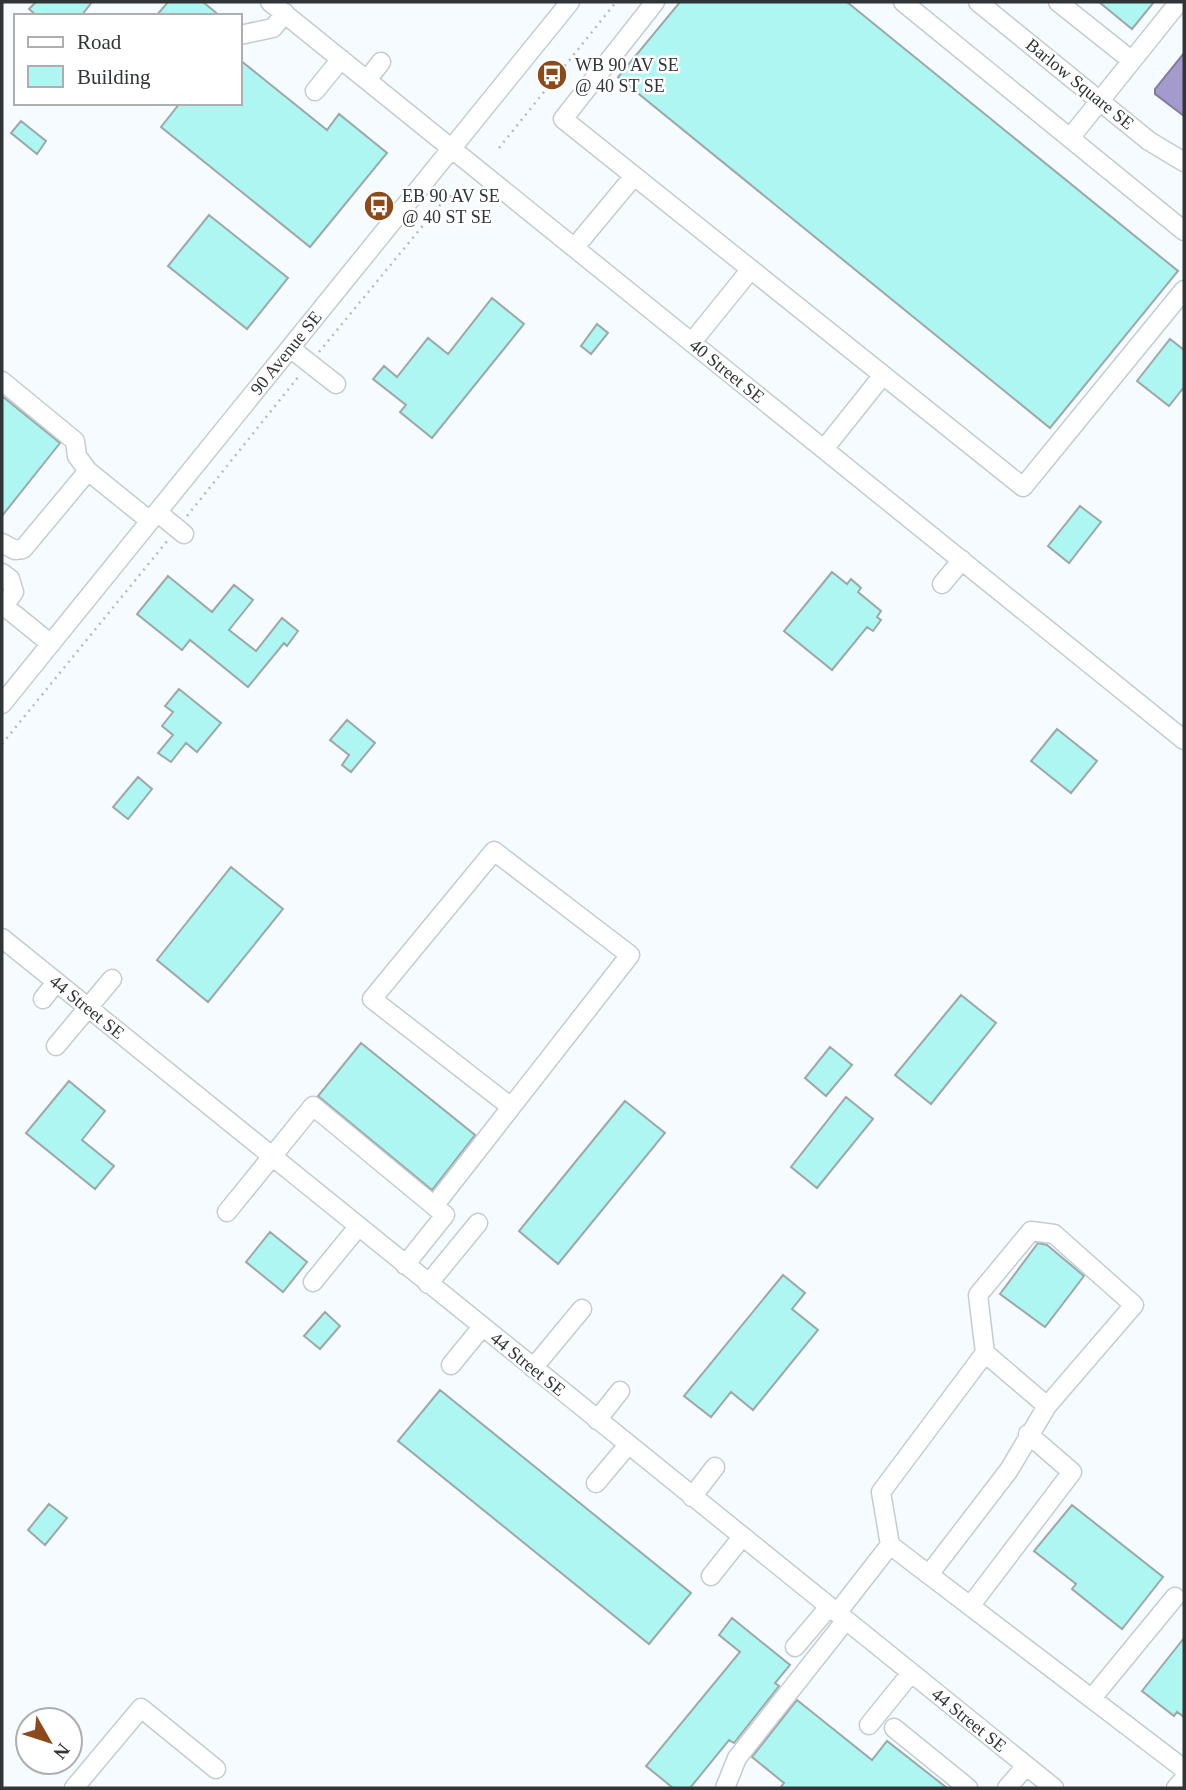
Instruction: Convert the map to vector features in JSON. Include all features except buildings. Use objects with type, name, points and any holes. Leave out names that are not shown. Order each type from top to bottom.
[{"type":"street","name":"90 Avenue SE","points":[[2,704],[570,2]]},
{"type":"street","points":[[654,2],[563,119],[1023,487],[1184,290]]},
{"type":"street","points":[[903,2],[1184,230]]},
{"type":"street","name":"Barlow Square SE","points":[[978,2],[1149,141],[1184,162]]},
{"type":"street","points":[[1058,2],[1131,60]]},
{"type":"street","points":[[1070,138],[1179,2]]},
{"type":"street","name":"40 Street SE","points":[[277,8],[1184,740]]},
{"type":"street","points":[[242,35],[273,28],[277,8]]},
{"type":"street","points":[[315,91],[341,59]]},
{"type":"street","points":[[367,80],[381,62]]},
{"type":"street","points":[[575,247],[634,176]]},
{"type":"street","points":[[692,342],[751,269]]},
{"type":"street","points":[[290,348],[336,384]]},
{"type":"street","points":[[824,449],[883,375]]},
{"type":"street","points":[[2,381],[75,441],[77,456],[88,471],[154,517],[181,532]]},
{"type":"street","points":[[2,543],[15,550],[23,549],[88,471]]},
{"type":"street","points":[[942,584],[962,560]]},
{"type":"street","points":[[2,573],[10,579],[14,592],[3,607],[51,644]]},
{"type":"street","points":[[434,1206],[630,955],[494,851],[372,999],[511,1107]]},
{"type":"street","name":"44 Street SE","points":[[2,938],[1054,1788]]},
{"type":"street","points":[[56,1046],[112,979]]},
{"type":"street","points":[[43,999],[56,982]]},
{"type":"street","points":[[227,1212],[313,1105],[445,1215],[405,1265]]},
{"type":"street","points":[[428,1284],[478,1223]]},
{"type":"street","points":[[313,1282],[358,1227]]},
{"type":"street","points":[[930,1573],[1009,1470],[1047,1406],[1133,1305],[1054,1234],[1031,1231],[978,1294],[985,1353],[1047,1406]]},
{"type":"street","points":[[533,1368],[582,1308]]},
{"type":"street","points":[[451,1365],[482,1327]]},
{"type":"street","points":[[985,1353],[881,1492],[890,1545],[1184,1769]]},
{"type":"street","points":[[597,1420],[620,1391]]},
{"type":"street","points":[[971,1605],[1072,1472],[1028,1434]]},
{"type":"street","points":[[596,1483],[628,1445]]},
{"type":"street","points":[[692,1497],[715,1467]]},
{"type":"street","points":[[711,1576],[743,1537]]},
{"type":"street","points":[[725,1788],[737,1758],[837,1613],[890,1545]]},
{"type":"street","points":[[1092,1698],[1175,1597]]},
{"type":"street","points":[[795,1647],[837,1613]]},
{"type":"street","points":[[869,1725],[911,1673]]},
{"type":"street","points":[[74,1788],[141,1708],[216,1769]]},
{"type":"street","points":[[894,1728],[968,1788]]},
{"type":"street","points":[[1007,1788],[1026,1766]]},
{"type":"street","points":[[1177,1788],[1184,1779]]},
{"type":"path","points":[[499,148],[616,2]]},
{"type":"path","points":[[2,744],[181,532],[309,363],[439,206],[460,188]]},
{"type":"shaded area","points":[[1184,53],[1184,116],[1155,94],[1155,89]]},
{"type":"place","name":"WB 90 AV SE @ 40 ST SE","points":[[552,75]]},
{"type":"place","name":"EB 90 AV SE @ 40 ST SE","points":[[379,206]]}]
